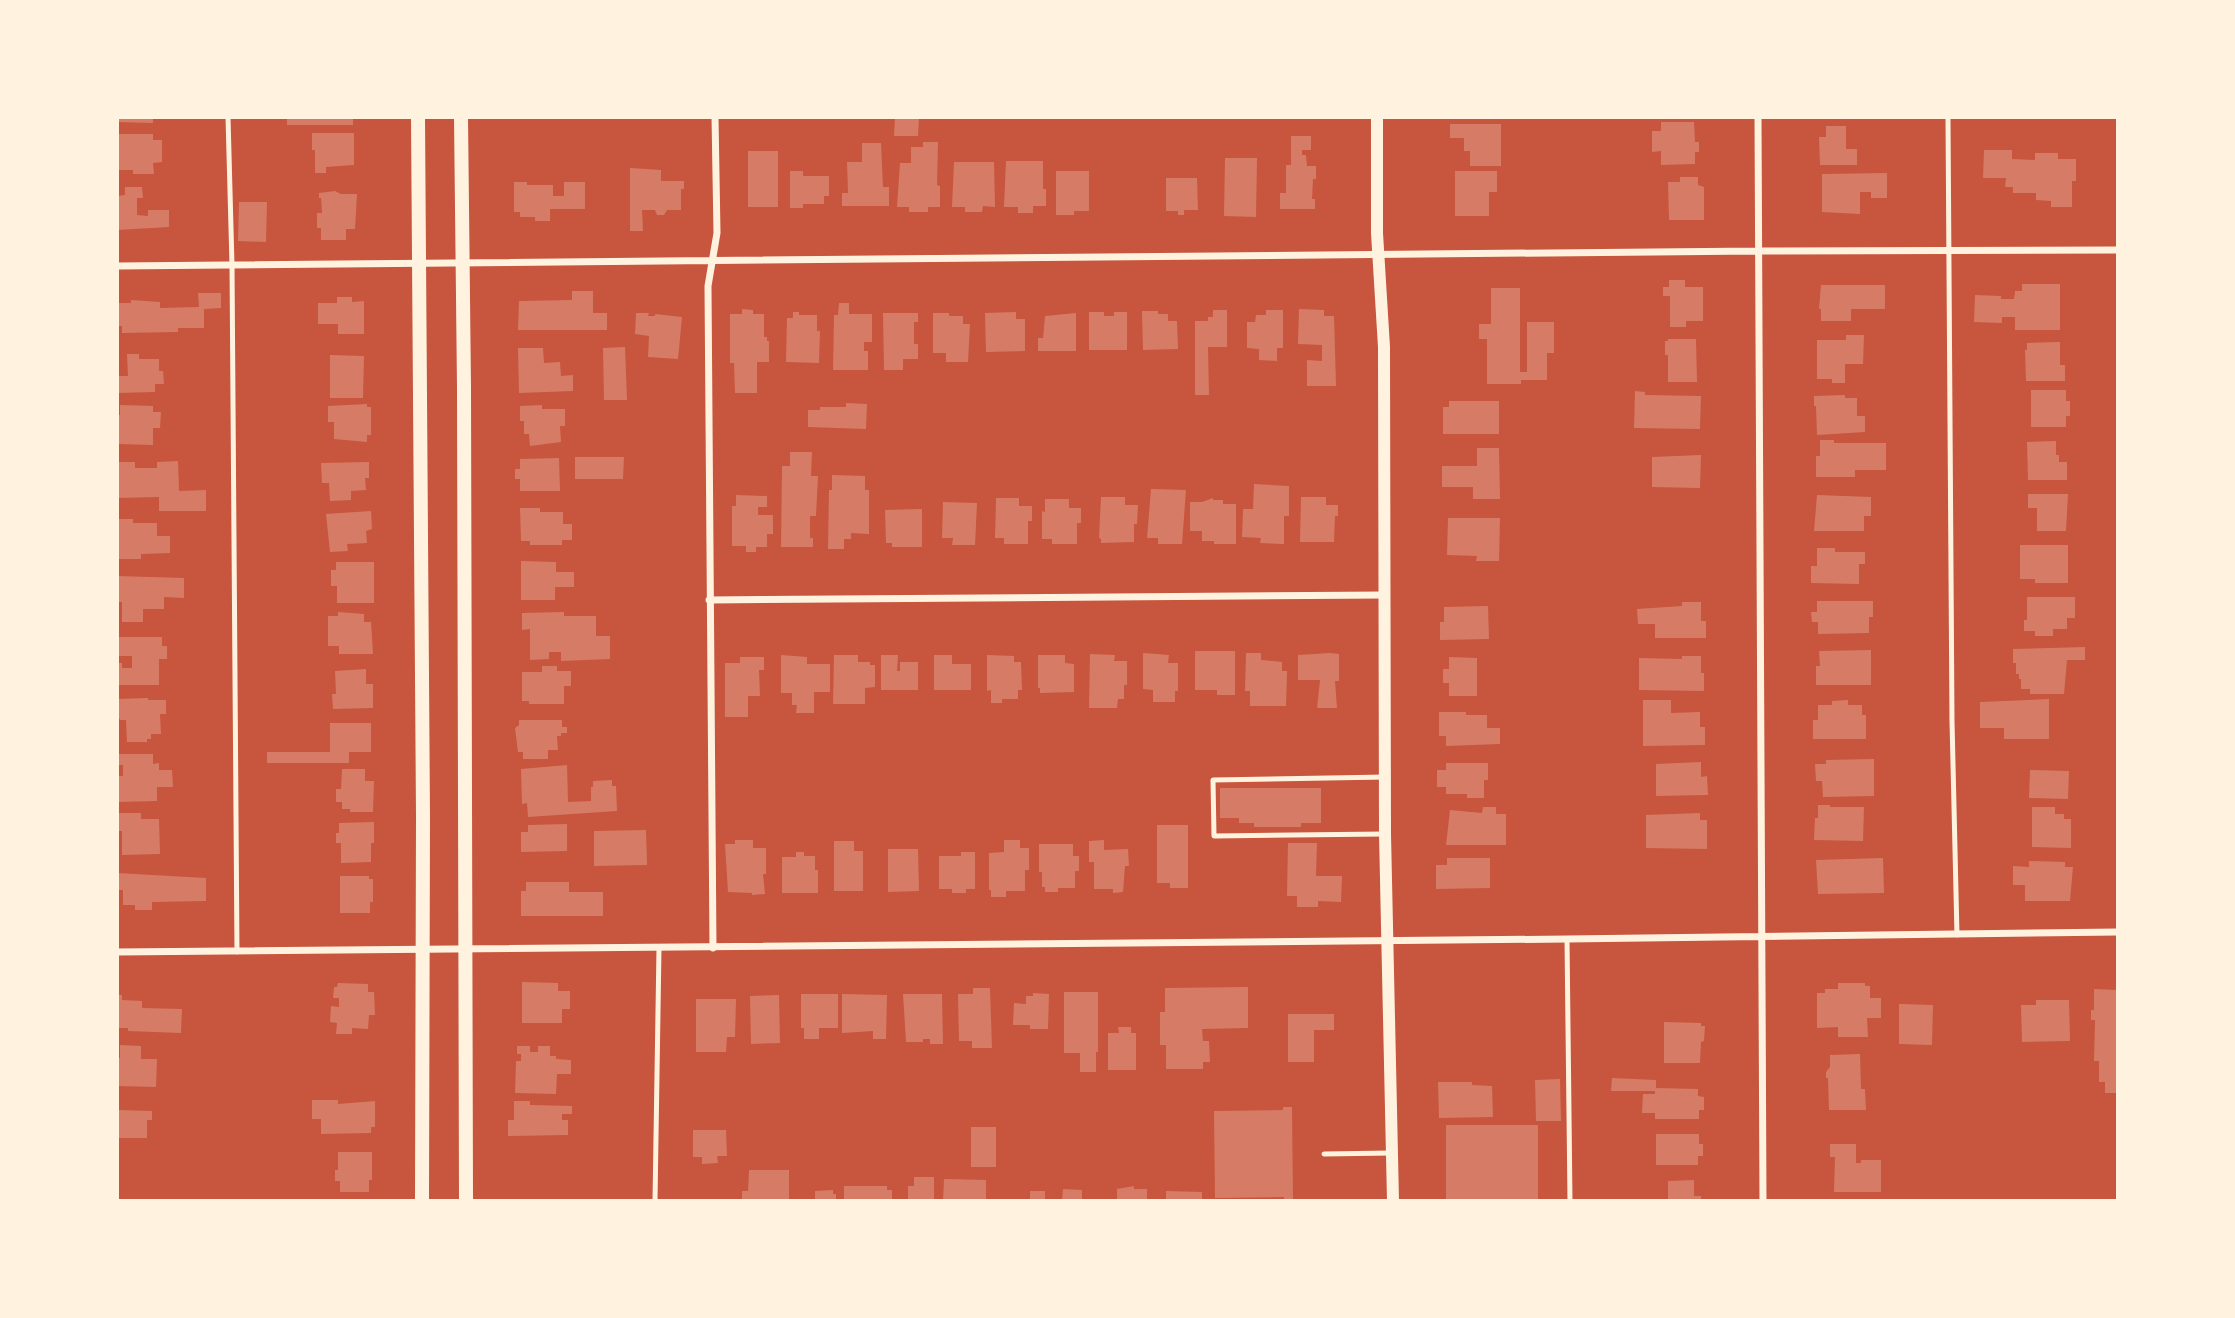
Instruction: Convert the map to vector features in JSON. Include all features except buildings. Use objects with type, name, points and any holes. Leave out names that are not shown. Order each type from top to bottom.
[{"type":"main road","points":[[418,117],[424,950],[422,1201]]},
{"type":"main road","points":[[461,117],[467,947],[466,1201]]},
{"type":"street","points":[[713,948],[708,286],[717,233],[715,117]]},
{"type":"street","points":[[1377,117],[1377,254],[1384,347],[1385,834],[1393,1201]]},
{"type":"street","points":[[1758,117],[1763,1201]]},
{"type":"street","points":[[117,266],[2118,250]]},
{"type":"street","points":[[709,600],[1384,595]]},
{"type":"street","points":[[117,952],[2118,932]]},
{"type":"lane","points":[[228,117],[232,265],[237,952]]},
{"type":"lane","points":[[1948,117],[1952,707],[1957,934]]},
{"type":"lane","points":[[1385,834],[1214,836],[1213,779],[1386,777]]},
{"type":"lane","points":[[1567,939],[1570,1201]]},
{"type":"lane","points":[[655,1201],[659,948]]},
{"type":"lane","points":[[1324,1154],[1393,1153]]}]
